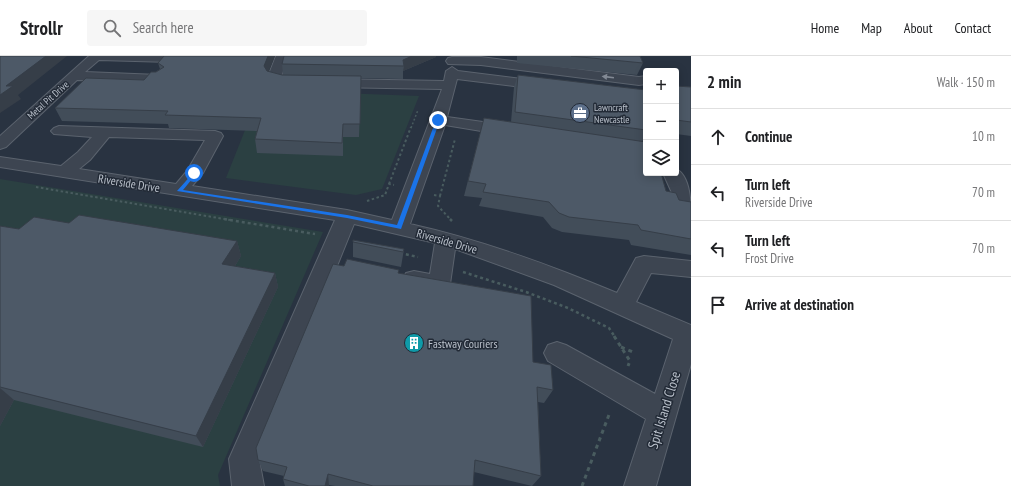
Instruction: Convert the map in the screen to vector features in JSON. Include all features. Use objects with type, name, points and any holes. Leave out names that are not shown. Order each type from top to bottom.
[{"type":"street","points":[[96,56],[171,58]]},
{"type":"street","name":"Metal Pit Drive","points":[[0,144],[96,56]]},
{"type":"street","points":[[282,56],[274,79],[283,82],[428,85],[452,69],[481,61],[640,81],[643,78]]},
{"type":"street","points":[[114,77],[131,57]]},
{"type":"street","points":[[452,69],[562,88]]},
{"type":"street","points":[[399,228],[440,114],[452,69]]},
{"type":"street","points":[[75,76],[159,79]]},
{"type":"street","points":[[440,114],[516,118]]},
{"type":"street","points":[[440,114],[529,133]]},
{"type":"street","points":[[59,131],[215,136],[194,173],[179,191]]},
{"type":"street","points":[[63,173],[84,156],[104,132]]},
{"type":"street","name":"Riverside Drive","points":[[0,162],[179,191],[342,227],[399,228],[446,239],[554,276],[689,335]]},
{"type":"street","points":[[673,176],[691,213]]},
{"type":"street","points":[[248,486],[244,459],[339,263],[342,227]]},
{"type":"street","points":[[395,275],[439,284],[446,239]]},
{"type":"street","points":[[623,305],[644,264],[691,269]]},
{"type":"street","name":"Spit Island Close","points":[[640,486],[662,413],[689,335]]},
{"type":"street","points":[[557,353],[662,413]]},
{"type":"path","points":[[389,184],[428,85]]},
{"type":"path","points":[[30,186],[342,227]]},
{"type":"path","points":[[394,251],[526,292],[568,308],[609,328],[630,361],[582,486]]},
{"type":"path","points":[[620,346],[635,353]]},
{"type":"green space","points":[[261,90],[419,96],[382,189],[356,195],[226,178]]},
{"type":"green space","points":[[0,179],[323,232],[218,475],[220,486],[0,486]]},
{"type":"building","points":[[0,56],[46,56],[6,86],[13,86],[0,95]]},
{"type":"building","points":[[164,56],[268,56],[264,66],[267,71],[282,75],[361,76],[360,124],[343,124],[342,143],[255,139],[261,118],[165,115],[168,111],[55,108],[86,78],[144,80],[151,72],[156,72],[164,67],[158,63]]},
{"type":"building","points":[[284,56],[412,56],[403,60],[404,66],[282,64]]},
{"type":"building","points":[[571,56],[640,56],[643,63]]},
{"type":"building","points":[[518,75],[643,90],[643,130],[515,112]]},
{"type":"building","points":[[679,86],[691,87],[691,122],[679,120]]},
{"type":"building","points":[[484,118],[643,142],[643,176],[662,176],[666,191],[676,193],[679,200],[691,202],[691,239],[641,230],[638,225],[569,217],[559,213],[549,202],[483,192],[486,184],[468,181]]},
{"type":"building","points":[[79,215],[237,241],[222,264],[275,273],[196,436],[0,387],[0,226],[19,229],[34,217],[69,223]]},
{"type":"building","points":[[353,240],[404,249],[403,252],[353,242]]},
{"type":"building","name":"Fastway Couriers","points":[[347,259],[399,270],[398,273],[531,296],[533,362],[551,365],[553,390],[537,387],[541,476],[475,460],[473,486],[373,486],[328,474],[325,486],[309,486],[283,479],[287,467],[258,460],[256,448],[333,264],[344,266]]},
{"type":"place","name":"Lawncraft Newcastle","points":[[580,113]]},
{"type":"place","name":"Fastway Couriers","points":[[414,343]]},
{"type":"route","points":[[194,173],[179,191],[347,216],[399,228],[438,120]]}]
